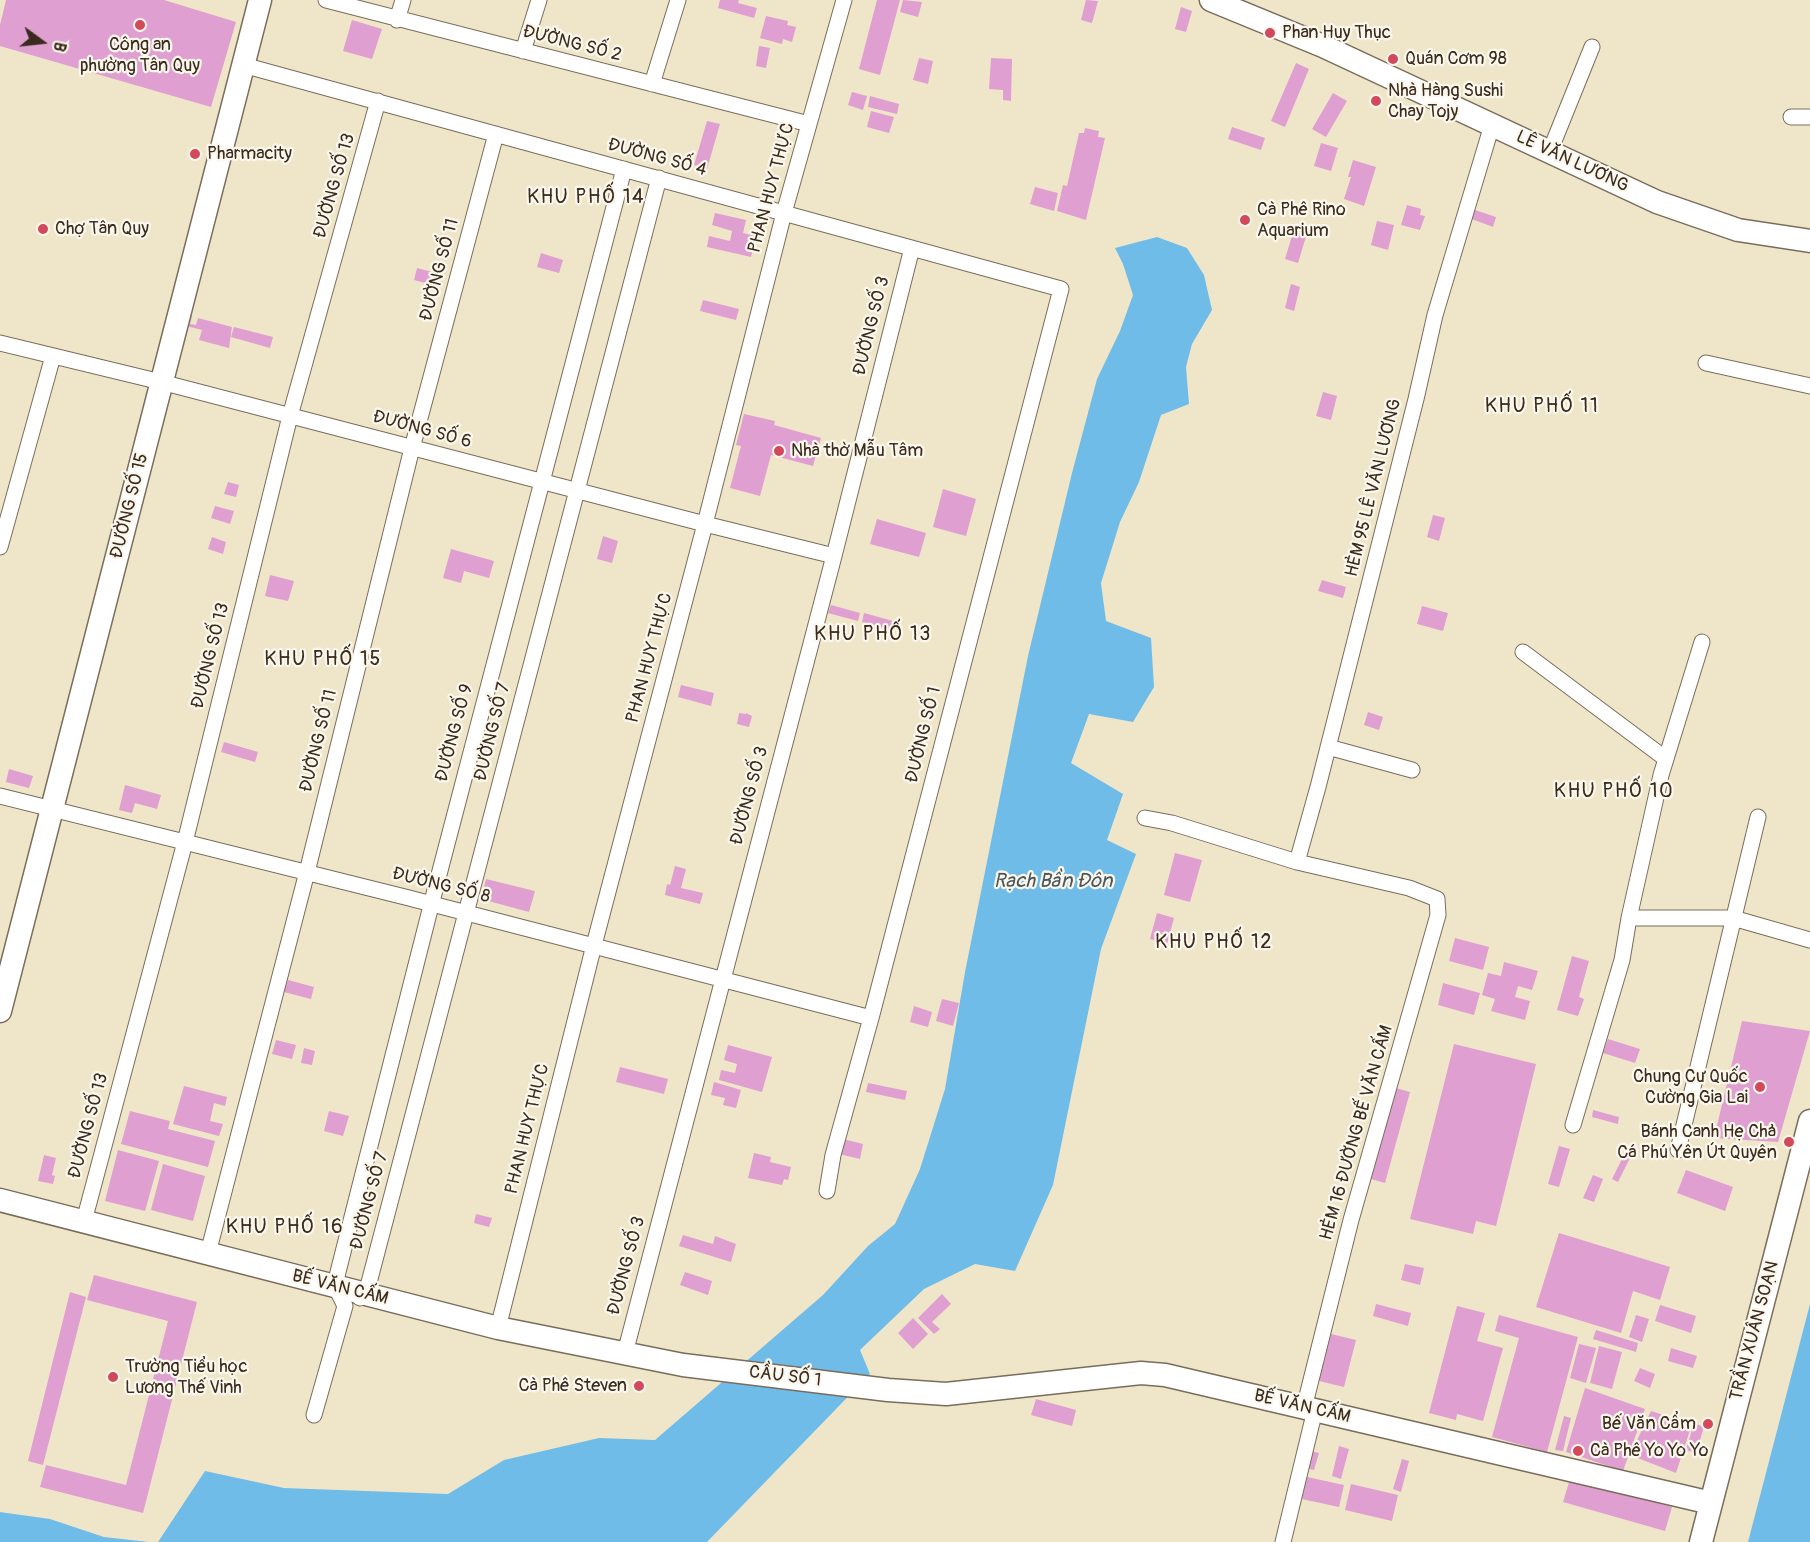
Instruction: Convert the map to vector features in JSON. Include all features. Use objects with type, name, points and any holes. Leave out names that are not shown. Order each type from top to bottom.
[{"type":"street","name":"ĐƯỜNG SỐ 15","points":[[0,1011],[260,0]]},
{"type":"street","name":"ĐƯỜNG SỐ 2","points":[[326,0],[809,124]]},
{"type":"street","points":[[397,20],[403,0]]},
{"type":"street","points":[[523,51],[539,0]]},
{"type":"street","points":[[652,84],[678,0]]},
{"type":"street","name":"PHAN HUY THỰC","points":[[498,1328],[594,945],[784,213],[844,0]]},
{"type":"street","name":"LÊ VĂN LƯƠNG","points":[[1210,0],[1323,46],[1676,209],[1738,230],[1810,241]]},
{"type":"street","points":[[1550,151],[1592,46]]},
{"type":"street","name":"ĐƯỜNG SỐ 4","points":[[243,65],[1061,289]]},
{"type":"street","name":"ĐƯỜNG SỐ 13","points":[[84,1221],[185,842],[291,416],[378,101]]},
{"type":"street","points":[[1791,117],[1810,117]]},
{"type":"street","name":"HẺM 95 LÊ VĂN LƯƠNG","points":[[1297,862],[1416,399],[1435,315],[1492,125]]},
{"type":"street","name":"ĐƯỜNG SỐ 11","points":[[208,1253],[307,872],[412,448],[496,134]]},
{"type":"street","name":"ĐƯỜNG SỐ 9","points":[[314,1415],[432,903],[624,169]]},
{"type":"street","name":"ĐƯỜNG SỐ 7","points":[[366,1294],[467,913],[575,490],[659,178]]},
{"type":"street","name":"ĐƯỜNG SỐ 3","points":[[625,1353],[834,556],[912,248]]},
{"type":"street","name":"ĐƯỜNG SỐ 1","points":[[827,1191],[833,1155],[1061,289]]},
{"type":"street","name":"ĐƯỜNG SỐ 6","points":[[0,343],[162,382],[834,556]]},
{"type":"street","points":[[0,547],[53,356]]},
{"type":"street","points":[[1706,363],[1810,386]]},
{"type":"street","points":[[1573,1125],[1622,960],[1629,918],[1666,759],[1702,642]]},
{"type":"street","points":[[1523,652],[1666,759]]},
{"type":"street","points":[[1328,747],[1412,770]]},
{"type":"street","name":"ĐƯỜNG SỐ 8","points":[[0,796],[432,903],[871,1017]]},
{"type":"street","points":[[1678,1150],[1758,817]]},
{"type":"street","points":[[1145,818],[1172,823],[1297,862]]},
{"type":"street","name":"HẺM 16 ĐƯỜNG BẾ VĂN CẤM","points":[[1297,862],[1409,888],[1437,899],[1438,915],[1352,1220],[1310,1409]]},
{"type":"street","points":[[1629,918],[1732,918],[1810,940]]},
{"type":"street","name":"TRẦN XUÂN SOẠN","points":[[1701,1542],[1810,1121]]},
{"type":"street","name":"BẾ VĂN CẤM","points":[[0,1200],[208,1253],[340,1296],[366,1294],[498,1328],[683,1365]]},
{"type":"street","name":"CẦU SỐ 1","points":[[683,1365],[888,1390]]},
{"type":"street","name":"BẾ VĂN CẤM","points":[[888,1390],[946,1394],[1141,1373],[1165,1375],[1711,1503]]},
{"type":"street","points":[[1283,1542],[1310,1409]]},
{"type":"water","name":"Rạch Bần Đôn","points":[[1157,237],[1187,248],[1204,275],[1212,310],[1192,344],[1186,367],[1189,404],[1161,415],[1139,482],[1120,522],[1101,583],[1106,621],[1151,638],[1154,687],[1133,722],[1089,714],[1071,763],[1123,794],[1107,840],[1136,854],[1101,949],[1053,1185],[1015,1271],[975,1264],[924,1289],[860,1350],[870,1374],[707,1542],[158,1542],[205,1471],[284,1488],[448,1494],[504,1460],[599,1438],[655,1440],[823,1295],[868,1246],[895,1224],[920,1169],[945,1089],[965,972],[1028,656],[1097,379],[1120,331],[1133,295],[1115,248]]},
{"type":"water","points":[[1810,1304],[1810,1542],[1748,1542]]},
{"type":"water","points":[[0,1512],[50,1519],[104,1537],[149,1542],[0,1542]]},
{"type":"building","points":[[6,0],[164,0],[236,22],[211,107],[0,46],[0,25]]},
{"type":"building","points":[[720,0],[739,0],[738,3],[757,8],[754,18],[718,8]]},
{"type":"building","points":[[877,0],[900,0],[880,75],[859,69]]},
{"type":"building","points":[[903,0],[922,2],[918,17],[900,12]]},
{"type":"building","points":[[1086,0],[1098,1],[1092,23],[1081,20]]},
{"type":"building","points":[[1181,7],[1192,11],[1186,32],[1175,29]]},
{"type":"building","points":[[766,16],[788,21],[787,25],[796,27],[792,42],[783,39],[782,44],[760,38]]},
{"type":"building","points":[[352,20],[382,29],[372,59],[343,51]]},
{"type":"building","points":[[759,46],[770,48],[766,68],[756,66]]},
{"type":"building","points":[[919,58],[933,61],[928,84],[913,80]]},
{"type":"building","points":[[991,58],[1012,59],[1011,101],[1003,100],[1003,90],[989,89]]},
{"type":"building","points":[[1296,63],[1309,69],[1285,127],[1271,121]]},
{"type":"building","points":[[852,92],[867,96],[863,110],[848,105]]},
{"type":"building","points":[[1333,93],[1347,101],[1326,137],[1312,129]]},
{"type":"building","points":[[870,96],[899,104],[897,114],[868,107]]},
{"type":"building","points":[[871,111],[894,117],[889,133],[867,127]]},
{"type":"building","points":[[707,121],[720,124],[707,169],[694,165]]},
{"type":"building","points":[[1232,127],[1265,138],[1261,150],[1228,139]]},
{"type":"building","points":[[1085,128],[1099,131],[1098,137],[1105,138],[1086,220],[1057,211],[1063,185],[1067,186],[1079,133],[1084,133]]},
{"type":"building","points":[[1321,143],[1338,148],[1331,171],[1314,166]]},
{"type":"building","points":[[1353,160],[1376,167],[1364,206],[1344,199],[1351,177],[1348,177]]},
{"type":"building","points":[[1035,187],[1058,193],[1054,211],[1030,204]]},
{"type":"building","points":[[1407,205],[1421,209],[1420,215],[1425,216],[1420,230],[1401,225]]},
{"type":"building","points":[[1472,209],[1496,217],[1493,227],[1469,218]]},
{"type":"building","points":[[715,213],[746,220],[743,233],[756,236],[751,257],[707,247],[709,236],[730,241],[732,231],[712,225]]},
{"type":"building","points":[[1377,221],[1394,225],[1388,250],[1371,245]]},
{"type":"building","points":[[1295,226],[1308,230],[1298,263],[1285,259]]},
{"type":"building","points":[[541,253],[563,260],[559,273],[537,267]]},
{"type":"building","points":[[417,268],[436,273],[433,285],[414,280]]},
{"type":"building","points":[[1291,284],[1300,287],[1294,311],[1285,308]]},
{"type":"building","points":[[703,300],[739,309],[736,320],[700,311]]},
{"type":"building","points":[[188,315],[192,316],[190,324],[196,325],[198,318],[232,327],[229,348],[199,340],[202,330],[186,326]]},
{"type":"building","points":[[234,327],[273,337],[270,348],[231,337]]},
{"type":"building","points":[[1323,392],[1337,396],[1331,420],[1316,416]]},
{"type":"building","name":"Nhà thờ Mẫu Tâm","points":[[744,414],[775,421],[774,425],[821,438],[813,466],[771,455],[760,496],[730,488],[741,446],[736,445]]},
{"type":"building","points":[[228,482],[239,485],[236,497],[224,494]]},
{"type":"building","points":[[943,489],[976,499],[966,536],[933,527]]},
{"type":"building","points":[[215,506],[234,511],[230,524],[211,518]]},
{"type":"building","points":[[1433,515],[1445,518],[1439,541],[1427,537]]},
{"type":"building","points":[[877,519],[926,533],[919,557],[870,544]]},
{"type":"building","points":[[603,536],[618,541],[612,563],[597,559]]},
{"type":"building","points":[[212,537],[226,542],[223,554],[208,549]]},
{"type":"building","points":[[451,549],[494,561],[489,578],[464,571],[461,583],[443,578]]},
{"type":"building","points":[[270,575],[294,581],[288,601],[265,596]]},
{"type":"building","points":[[1322,580],[1346,587],[1343,598],[1318,591]]},
{"type":"building","points":[[831,605],[860,613],[858,621],[828,613]]},
{"type":"building","points":[[1422,606],[1448,613],[1443,631],[1417,624]]},
{"type":"building","points":[[864,613],[893,621],[891,630],[862,622]]},
{"type":"building","points":[[681,685],[714,693],[711,706],[678,697]]},
{"type":"building","points":[[1368,712],[1383,717],[1379,730],[1364,725]]},
{"type":"building","points":[[739,713],[752,716],[749,727],[737,724]]},
{"type":"building","points":[[224,742],[258,752],[255,762],[221,752]]},
{"type":"building","points":[[9,769],[33,776],[29,788],[6,782]]},
{"type":"building","points":[[125,785],[161,795],[157,809],[135,803],[132,813],[119,810]]},
{"type":"building","points":[[1175,853],[1202,860],[1190,902],[1164,895]]},
{"type":"building","points":[[675,866],[686,869],[681,888],[703,893],[700,904],[665,895]]},
{"type":"building","points":[[486,879],[535,891],[529,912],[481,899]]},
{"type":"building","points":[[1157,913],[1174,918],[1167,944],[1150,939]]},
{"type":"building","points":[[1455,938],[1489,947],[1483,970],[1449,961]]},
{"type":"building","points":[[1572,956],[1589,961],[1579,997],[1584,999],[1578,1016],[1557,1010]]},
{"type":"building","points":[[1504,962],[1538,971],[1532,990],[1518,986],[1515,997],[1530,1001],[1525,1020],[1491,1011],[1495,999],[1482,995],[1488,973],[1501,976]]},
{"type":"building","points":[[288,980],[314,987],[311,999],[284,992]]},
{"type":"building","points":[[1443,983],[1480,993],[1474,1015],[1438,1005]]},
{"type":"building","points":[[942,999],[959,1003],[953,1026],[936,1021]]},
{"type":"building","points":[[914,1006],[932,1012],[928,1027],[910,1022]]},
{"type":"building","name":"Chung Cư Quốc Cường Gia Lai","points":[[1742,1021],[1810,1031],[1778,1142],[1714,1138]]},
{"type":"building","points":[[1608,1039],[1640,1049],[1635,1063],[1603,1053]]},
{"type":"building","points":[[276,1040],[296,1045],[292,1059],[272,1054]]},
{"type":"building","points":[[1454,1044],[1536,1064],[1496,1226],[1476,1221],[1473,1234],[1410,1219]]},
{"type":"building","points":[[728,1045],[772,1057],[762,1092],[719,1080],[721,1070],[735,1073],[737,1064],[724,1060]]},
{"type":"building","points":[[304,1048],[315,1051],[312,1065],[301,1063]]},
{"type":"building","points":[[620,1067],[668,1079],[664,1094],[616,1082]]},
{"type":"building","points":[[714,1082],[741,1090],[736,1108],[723,1105],[725,1098],[711,1095]]},
{"type":"building","points":[[868,1083],[907,1091],[905,1100],[866,1092]]},
{"type":"building","points":[[184,1086],[227,1097],[225,1106],[214,1103],[210,1121],[223,1124],[219,1136],[173,1124]]},
{"type":"building","points":[[1396,1088],[1410,1092],[1385,1183],[1371,1179]]},
{"type":"building","points":[[1593,1110],[1619,1117],[1618,1124],[1592,1117]]},
{"type":"building","points":[[130,1111],[170,1121],[168,1129],[215,1141],[208,1167],[121,1144]]},
{"type":"building","points":[[329,1111],[349,1116],[343,1136],[324,1131]]},
{"type":"building","points":[[843,1139],[863,1144],[860,1159],[839,1154]]},
{"type":"building","points":[[1559,1146],[1570,1149],[1559,1187],[1548,1184]]},
{"type":"building","points":[[118,1150],[159,1161],[145,1211],[105,1201]]},
{"type":"building","points":[[754,1153],[771,1157],[770,1162],[791,1167],[788,1180],[784,1179],[782,1185],[748,1178]]},
{"type":"building","points":[[1625,1153],[1631,1156],[1618,1182],[1612,1179]]},
{"type":"building","points":[[44,1155],[56,1158],[52,1175],[55,1176],[53,1184],[38,1181]]},
{"type":"building","points":[[163,1164],[205,1176],[193,1221],[151,1210]]},
{"type":"building","points":[[1686,1170],[1733,1187],[1725,1211],[1677,1193]]},
{"type":"building","points":[[1593,1175],[1603,1179],[1594,1202],[1583,1198]]},
{"type":"building","points":[[476,1214],[492,1218],[489,1227],[474,1223]]},
{"type":"building","points":[[1559,1233],[1670,1267],[1660,1300],[1633,1291],[1621,1333],[1536,1307]]},
{"type":"building","points":[[683,1235],[713,1244],[715,1236],[736,1244],[731,1262],[679,1246]]},
{"type":"building","points":[[1405,1264],[1424,1268],[1420,1285],[1401,1280]]},
{"type":"building","points":[[685,1272],[712,1281],[708,1295],[680,1285]]},
{"type":"building","points":[[94,1275],[197,1302],[143,1513],[40,1487],[46,1465],[126,1485],[168,1321],[87,1300]]},
{"type":"building","points":[[70,1292],[86,1297],[43,1465],[28,1461]]},
{"type":"building","points":[[942,1294],[951,1304],[932,1322],[940,1329],[934,1334],[918,1318]]},
{"type":"building","points":[[1376,1304],[1411,1313],[1408,1326],[1373,1316]]},
{"type":"building","points":[[1660,1305],[1696,1316],[1691,1333],[1655,1321]]},
{"type":"building","points":[[1457,1306],[1485,1313],[1477,1341],[1503,1348],[1483,1421],[1457,1414],[1456,1420],[1429,1413]]},
{"type":"building","points":[[1499,1315],[1578,1337],[1547,1452],[1492,1437],[1519,1338],[1495,1331]]},
{"type":"building","points":[[1636,1315],[1649,1319],[1642,1342],[1629,1337]]},
{"type":"building","points":[[913,1318],[928,1334],[913,1349],[898,1333]]},
{"type":"building","points":[[1596,1330],[1638,1343],[1636,1352],[1593,1339]]},
{"type":"building","points":[[1331,1334],[1356,1340],[1344,1387],[1319,1381]]},
{"type":"building","points":[[1579,1344],[1596,1348],[1586,1383],[1570,1378]]},
{"type":"building","points":[[1599,1346],[1622,1352],[1612,1389],[1590,1383]]},
{"type":"building","points":[[1671,1348],[1697,1356],[1693,1368],[1668,1361]]},
{"type":"building","points":[[1640,1368],[1655,1374],[1650,1388],[1634,1381]]},
{"type":"building","points":[[1585,1388],[1645,1409],[1623,1471],[1566,1452]]},
{"type":"building","points":[[1036,1399],[1076,1410],[1072,1426],[1031,1415]]},
{"type":"building","points":[[1651,1411],[1692,1424],[1676,1473],[1630,1455]]},
{"type":"building","points":[[1564,1416],[1571,1418],[1563,1451],[1555,1450]]},
{"type":"building","points":[[1694,1423],[1704,1427],[1696,1453],[1686,1450]]},
{"type":"building","points":[[1339,1446],[1349,1449],[1341,1479],[1332,1476]]},
{"type":"building","points":[[1311,1451],[1319,1453],[1314,1470],[1305,1468]]},
{"type":"building","points":[[1402,1459],[1409,1461],[1401,1492],[1393,1489]]},
{"type":"building","points":[[1307,1477],[1344,1485],[1339,1507],[1302,1499]]},
{"type":"building","points":[[1570,1479],[1672,1507],[1665,1531],[1563,1502]]},
{"type":"building","points":[[1351,1484],[1398,1495],[1392,1521],[1345,1510]]},
{"type":"place","name":"Công an phường Tân Quy","points":[[140,25]]},
{"type":"place","name":"Phan Huy Thục","points":[[1270,33]]},
{"type":"place","name":"Quán Cơm 98","points":[[1393,59]]},
{"type":"place","name":"Nhà Hàng Sushi Chay Tojy","points":[[1376,101]]},
{"type":"place","name":"Pharmacity","points":[[195,154]]},
{"type":"place","name":"Cà Phê Rino Aquarium","points":[[1245,220]]},
{"type":"place","name":"Chợ Tân Quy","points":[[43,229]]},
{"type":"place","name":"Nhà thờ Mẫu Tâm","points":[[779,451]]},
{"type":"place","name":"Chung Cư Quốc Cường Gia Lai","points":[[1760,1087]]},
{"type":"place","name":"Bánh Canh Hẹ Chả Cá Phú Yên Út Quyên","points":[[1789,1142]]},
{"type":"place","name":"Trường Tiểu học Lương Thế Vinh","points":[[113,1377]]},
{"type":"place","name":"Cà Phê Steven","points":[[639,1386]]},
{"type":"place","name":"Bế Văn Cẩm","points":[[1708,1424]]},
{"type":"place","name":"Cà Phê Yo Yo Yo","points":[[1578,1451]]},
{"type":"district","name":"KHU PHỐ 14","points":[[586,198]]},
{"type":"district","name":"KHU PHỐ 11","points":[[1542,407]]},
{"type":"district","name":"KHU PHỐ 13","points":[[873,635]]},
{"type":"district","name":"KHU PHỐ 15","points":[[323,660]]},
{"type":"district","name":"KHU PHỐ 10","points":[[1614,792]]},
{"type":"district","name":"KHU PHỐ 12","points":[[1214,943]]},
{"type":"district","name":"KHU PHỐ 16","points":[[285,1228]]}]
